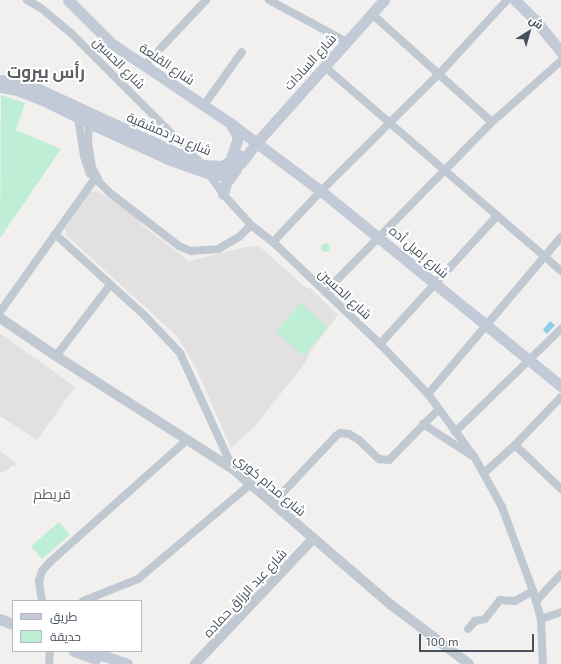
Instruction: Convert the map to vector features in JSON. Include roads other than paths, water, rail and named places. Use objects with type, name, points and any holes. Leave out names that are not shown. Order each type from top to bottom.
[{"type":"main road","name":"شارع القلعة","points":[[68,0],[111,43],[257,142]]},
{"type":"main road","name":"شارع السادات","points":[[257,142],[384,0]]},
{"type":"main road","points":[[516,0],[536,21],[561,52]]},
{"type":"main road","name":"شارع بدر دمشقية","points":[[0,80],[18,82],[32,86],[207,170],[228,163]]},
{"type":"main road","name":"شارع بدر دمشقية","points":[[0,87],[28,93],[78,118],[168,159],[224,174],[241,163],[257,142]]},
{"type":"main road","points":[[228,163],[237,141],[237,135],[230,123]]},
{"type":"main road","points":[[228,163],[251,144],[257,142]]},
{"type":"main road","name":"شارع إميل أده","points":[[257,142],[379,237],[434,284],[561,386]]},
{"type":"main road","points":[[223,194],[226,183],[241,163]]},
{"type":"main road","points":[[0,619],[12,624]]},
{"type":"main road","points":[[0,626],[12,630]]},
{"type":"main road","points":[[77,652],[111,664]]},
{"type":"main road","points":[[93,652],[127,664]]},
{"type":"street","points":[[144,66],[206,0]]},
{"type":"street","points":[[269,0],[347,42]]},
{"type":"street","points":[[273,242],[321,191],[439,74],[507,0]]},
{"type":"street","name":"شارع الحسين","points":[[29,1],[51,15],[71,33],[207,170],[223,194],[251,225],[273,242],[380,344],[428,394],[484,473],[502,507],[533,591],[541,619],[543,664]]},
{"type":"street","points":[[372,14],[492,122]]},
{"type":"street","points":[[204,105],[242,52]]},
{"type":"street","points":[[325,292],[492,122],[561,61]]},
{"type":"street","points":[[325,67],[561,271]]},
{"type":"street","points":[[78,118],[86,166],[102,191],[118,204],[148,222],[179,246],[186,250],[197,252],[218,249],[226,246],[239,237],[251,225]]},
{"type":"street","points":[[89,123],[90,151],[95,179]]},
{"type":"street","points":[[0,312],[95,179]]},
{"type":"street","points":[[380,344],[497,216]]},
{"type":"street","points":[[55,234],[161,331],[180,353],[233,469]]},
{"type":"street","points":[[428,394],[561,237]]},
{"type":"street","points":[[56,356],[110,285]]},
{"type":"street","name":"شارع مدام كوري","points":[[0,318],[56,356],[233,469],[390,604],[436,641],[468,664]]},
{"type":"street","points":[[455,432],[472,418],[528,360],[561,329]]},
{"type":"street","points":[[484,473],[515,445],[561,398]]},
{"type":"street","points":[[273,503],[332,440],[340,434],[349,434],[354,436],[379,459],[385,461],[392,458],[439,409]]},
{"type":"street","points":[[423,424],[474,458]]},
{"type":"street","points":[[42,600],[39,581],[42,571],[50,562],[187,440]]},
{"type":"street","points":[[515,445],[561,489]]},
{"type":"street","points":[[86,600],[138,579],[251,484]]},
{"type":"street","name":"شارع عبد الرزاق حماده","points":[[195,664],[313,539]]},
{"type":"street","points":[[536,601],[561,574]]},
{"type":"street","points":[[468,629],[476,621],[485,619],[500,600],[514,602],[533,591]]},
{"type":"street","points":[[541,619],[561,612]]},
{"type":"street","points":[[49,664],[50,652]]},
{"type":"water","points":[[550,321],[555,325],[547,334],[543,330]]},
{"type":"district","name":"رأس بيروت","points":[[46,72]]},
{"type":"district","name":"قريطم","points":[[52,494]]}]
